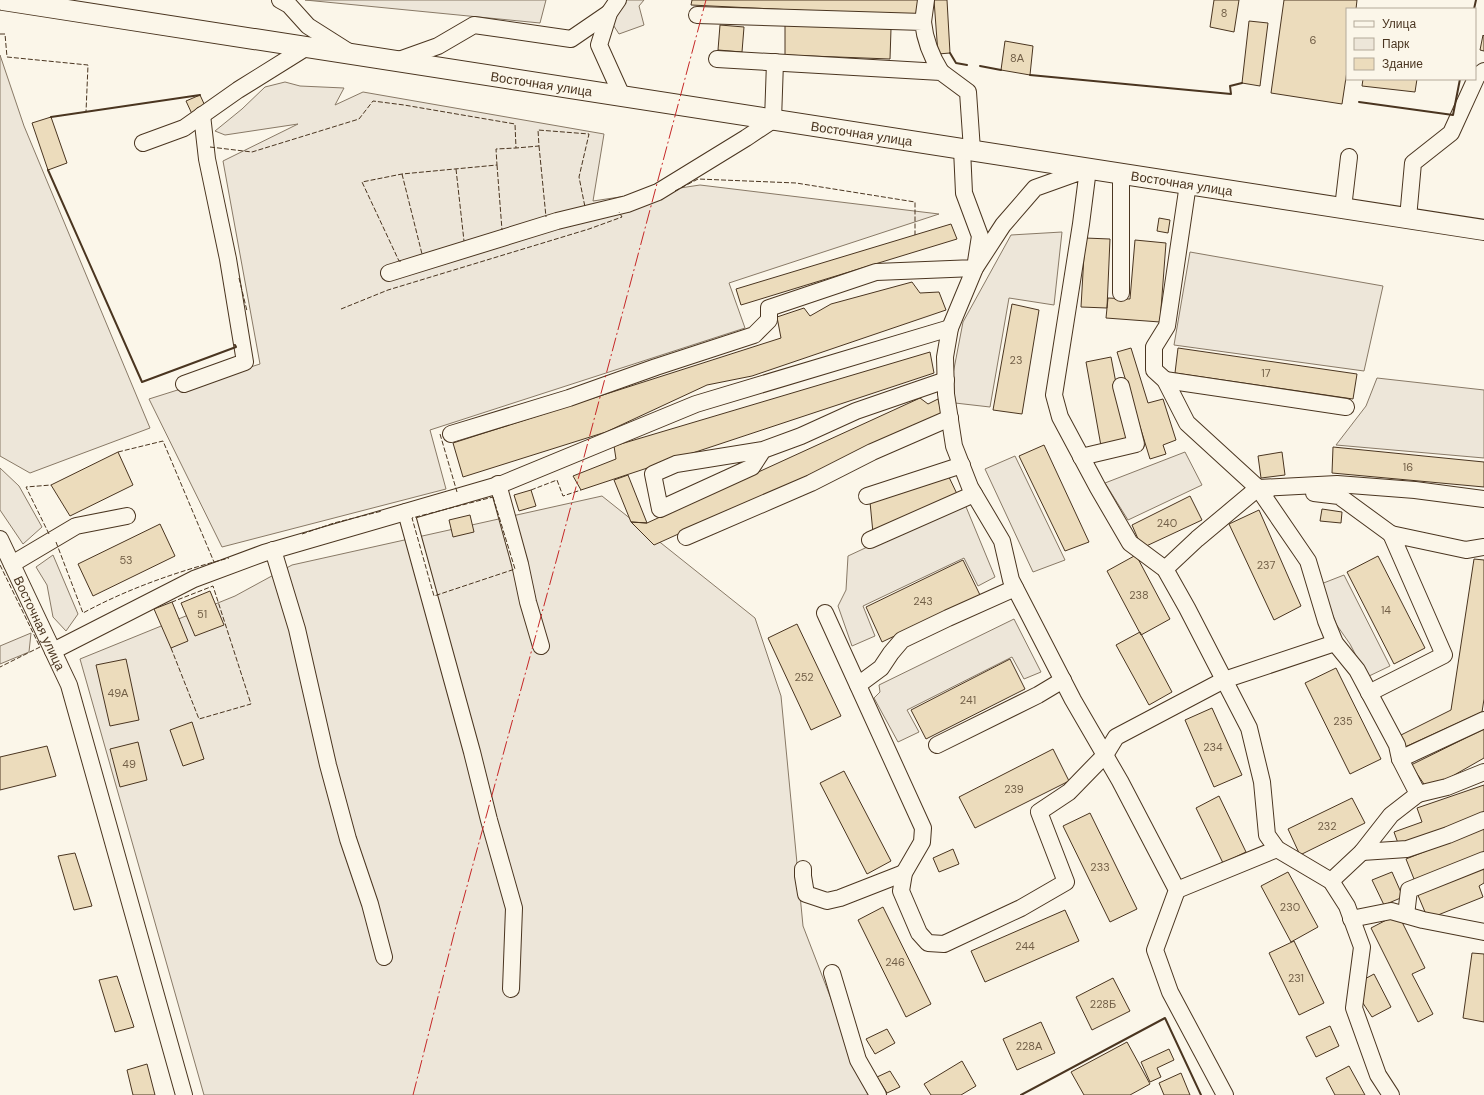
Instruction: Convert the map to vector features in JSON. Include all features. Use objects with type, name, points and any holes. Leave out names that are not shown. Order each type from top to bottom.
[{"type":"main road","name":"Восточная улица","points":[[3,0],[1484,230]]},
{"type":"street","points":[[280,0],[289,5],[308,26],[352,54]]},
{"type":"street","points":[[926,0],[923,22],[924,34],[932,58],[941,72],[968,92],[967,150],[964,193],[980,236],[975,268]]},
{"type":"street","points":[[396,61],[438,46],[474,25],[571,39],[613,6]]},
{"type":"street","points":[[613,6],[599,44],[622,96]]},
{"type":"street","points":[[697,15],[923,22]]},
{"type":"street","points":[[143,143],[184,128],[238,90],[307,47]]},
{"type":"street","points":[[717,59],[941,72]]},
{"type":"street","points":[[389,273],[557,221],[634,202],[658,192],[773,120],[775,62]]},
{"type":"street","points":[[1476,78],[1484,71]]},
{"type":"street","points":[[1408,218],[1413,163],[1451,133],[1475,80]]},
{"type":"street","points":[[184,384],[245,362],[228,259],[207,159],[202,115]]},
{"type":"street","points":[[1343,208],[1349,157]]},
{"type":"street","points":[[1177,890],[1120,781],[1063,680],[1011,580],[1002,541],[974,494],[954,446],[946,394],[945,357],[950,328],[975,268],[1003,225],[1035,188],[1088,168],[1081,224],[1054,395],[1060,417],[1081,457],[1130,542],[1165,569],[1187,608],[1249,728],[1262,782],[1267,835],[1277,849],[1331,881],[1346,906],[1362,947],[1354,1008],[1378,1075],[1391,1095]]},
{"type":"street","points":[[1121,174],[1121,292]]},
{"type":"street","points":[[1188,184],[1167,326],[1154,347],[1154,370],[1165,380],[1187,423],[1258,488],[1308,561],[1326,622],[1336,643],[1357,670],[1396,745],[1400,760],[1418,794]]},
{"type":"street","points":[[451,434],[569,398],[656,367],[754,335],[769,320],[769,308],[876,272],[975,268]]},
{"type":"street","points":[[53,651],[194,579],[273,550],[498,484],[696,404],[950,328]]},
{"type":"street","points":[[763,450],[752,467],[660,508],[653,474],[676,464],[763,450],[801,436],[856,411],[946,380]]},
{"type":"street","points":[[1165,380],[1346,406]]},
{"type":"street","points":[[1081,457],[1136,444],[1121,386]]},
{"type":"street","points":[[686,536],[811,483],[872,452],[950,418]]},
{"type":"street","points":[[867,496],[962,465]]},
{"type":"street","points":[[498,484],[520,564],[528,602],[541,646]]},
{"type":"street","points":[[1165,569],[1197,539],[1258,488],[1337,484],[1415,490],[1484,499]]},
{"type":"street","points":[[1258,488],[1339,496],[1391,534],[1466,550],[1484,547]]},
{"type":"street","points":[[870,540],[974,494]]},
{"type":"street","points":[[406,512],[514,908],[511,989]]},
{"type":"street","points":[[12,564],[76,526],[127,516]]},
{"type":"street","points":[[1369,693],[1444,655],[1391,534]]},
{"type":"street","name":"Восточная улица","points":[[0,539],[69,686],[184,1095]]},
{"type":"street","points":[[273,550],[297,629],[328,765],[348,839],[370,904],[384,956]]},
{"type":"street","points":[[858,685],[881,668],[902,640],[1015,588]]},
{"type":"street","points":[[825,613],[923,828],[922,842],[904,873],[901,891],[919,933],[928,943],[944,944],[1021,908],[1066,882],[1039,812],[1069,792],[1105,755],[1116,738],[1224,680],[1336,643]]},
{"type":"street","points":[[938,745],[1038,695],[1063,680]]},
{"type":"street","points":[[1400,760],[1484,720]]},
{"type":"street","points":[[1331,881],[1362,852],[1391,814],[1418,794],[1447,787],[1484,772]]},
{"type":"street","points":[[1362,852],[1407,849],[1448,836],[1484,820]]},
{"type":"street","points":[[1225,1095],[1170,992],[1155,950],[1177,890],[1277,849]]},
{"type":"street","points":[[1406,915],[1408,890],[1484,860]]},
{"type":"street","points":[[803,869],[806,894],[826,901],[840,898],[904,873]]},
{"type":"street","points":[[1352,919],[1391,910],[1423,920],[1484,932]]},
{"type":"street","points":[[832,973],[858,1060],[878,1095]]},
{"type":"green space","points":[[305,0],[546,0],[540,23]]},
{"type":"green space","points":[[624,0],[644,0],[639,6],[644,25],[619,34],[612,23]]},
{"type":"green space","points":[[0,55],[24,126],[150,428],[30,473],[0,456]]},
{"type":"green space","points":[[285,82],[300,86],[344,88],[335,105],[363,92],[604,134],[593,201],[700,185],[939,214],[729,283],[745,328],[430,430],[446,489],[222,547],[149,399],[260,364],[223,161],[298,124],[225,135],[215,131],[242,109],[265,87]]},
{"type":"green space","points":[[1062,232],[1054,305],[1009,298],[990,407],[955,403],[953,374],[963,322],[1011,235]]},
{"type":"green space","points":[[1190,252],[1383,286],[1364,371],[1174,345]]},
{"type":"green space","points":[[1377,378],[1484,390],[1484,458],[1336,445],[1366,406]]},
{"type":"green space","points":[[1185,452],[1202,485],[1128,520],[1105,483]]},
{"type":"green space","points":[[1015,456],[1065,560],[1033,572],[985,469]]},
{"type":"green space","points":[[0,468],[19,486],[42,527],[23,544],[0,510]]},
{"type":"green space","points":[[602,496],[755,618],[781,696],[803,926],[868,1095],[204,1095],[80,659],[235,596],[292,565]]},
{"type":"green space","points":[[964,502],[995,577],[978,586],[964,558],[863,606],[875,636],[852,646],[838,606],[846,590],[848,556]]},
{"type":"green space","points":[[53,555],[78,614],[66,631],[53,617],[47,585],[36,567]]},
{"type":"green space","points":[[1344,575],[1390,666],[1367,677],[1350,644],[1336,624],[1321,584]]},
{"type":"green space","points":[[1014,619],[1041,672],[1024,679],[1012,657],[907,710],[919,732],[898,742],[874,698],[880,692],[879,685]]},
{"type":"green space","points":[[31,633],[29,652],[0,664],[0,646]]},
{"type":"building","points":[[692,0],[918,0],[917,16],[691,5]]},
{"type":"building","points":[[934,0],[947,0],[950,53],[938,54]]},
{"type":"building","points":[[1214,0],[1239,0],[1234,32],[1210,27]]},
{"type":"building","points":[[1284,0],[1357,0],[1356,8],[1346,8],[1346,78],[1342,104],[1271,93]]},
{"type":"building","points":[[1249,21],[1268,23],[1260,86],[1242,83]]},
{"type":"building","points":[[720,25],[744,27],[742,52],[718,50]]},
{"type":"building","points":[[785,25],[891,29],[890,59],[785,55]]},
{"type":"building","points":[[1483,35],[1484,36],[1484,51],[1480,50]]},
{"type":"building","points":[[1005,41],[1033,46],[1030,75],[1001,70]]},
{"type":"building","points":[[1363,80],[1417,80],[1415,92],[1362,86]]},
{"type":"building","points":[[200,95],[206,108],[192,114],[186,101]]},
{"type":"building","points":[[51,117],[67,163],[48,170],[32,123]]},
{"type":"building","points":[[1159,218],[1170,220],[1168,233],[1157,231]]},
{"type":"building","points":[[951,224],[957,239],[741,305],[736,289]]},
{"type":"building","points":[[1085,238],[1110,239],[1107,308],[1081,307]]},
{"type":"building","points":[[1135,240],[1166,243],[1160,322],[1106,318],[1108,298],[1130,299]]},
{"type":"building","points":[[912,282],[920,293],[939,292],[946,310],[752,376],[707,385],[606,432],[463,477],[453,443],[781,338],[777,317],[804,308],[810,316],[831,304]]},
{"type":"building","points":[[1012,304],[1039,310],[1022,414],[993,410]]},
{"type":"building","points":[[1131,348],[1148,403],[1163,399],[1176,440],[1163,445],[1166,454],[1150,459],[1117,352]]},
{"type":"building","points":[[1178,348],[1357,374],[1353,399],[1175,373]]},
{"type":"building","points":[[930,352],[934,373],[581,490],[573,476],[616,459],[614,446]]},
{"type":"building","points":[[1111,357],[1127,441],[1101,446],[1086,362]]},
{"type":"building","points":[[920,398],[928,404],[938,399],[942,415],[654,545],[631,522],[647,523]]},
{"type":"building","points":[[1044,445],[1089,542],[1065,551],[1019,456]]},
{"type":"building","points":[[1333,447],[1484,462],[1484,487],[1332,473]]},
{"type":"building","points":[[118,452],[133,485],[70,516],[51,485]]},
{"type":"building","points":[[1282,452],[1285,475],[1261,478],[1258,456]]},
{"type":"building","points":[[947,473],[958,496],[873,533],[870,502]]},
{"type":"building","points":[[628,475],[647,523],[631,522],[614,480]]},
{"type":"building","points":[[531,490],[536,506],[519,511],[514,495]]},
{"type":"building","points":[[1190,496],[1202,520],[1142,548],[1132,525]]},
{"type":"building","points":[[1322,509],[1342,512],[1341,523],[1320,521]]},
{"type":"building","points":[[1259,510],[1301,606],[1274,620],[1229,524]]},
{"type":"building","points":[[470,515],[474,532],[453,537],[449,520]]},
{"type":"building","points":[[160,524],[175,556],[93,596],[78,564]]},
{"type":"building","points":[[1136,555],[1170,619],[1141,635],[1107,571]]},
{"type":"building","points":[[1378,556],[1425,648],[1394,664],[1347,572]]},
{"type":"building","points":[[1474,559],[1484,560],[1484,699],[1482,712],[1405,747],[1401,735],[1451,710]]},
{"type":"building","points":[[963,560],[980,595],[882,642],[866,607]]},
{"type":"building","points":[[210,591],[224,625],[195,636],[181,603]]},
{"type":"building","points":[[172,602],[188,641],[171,648],[154,609]]},
{"type":"building","points":[[797,624],[841,716],[811,730],[768,638]]},
{"type":"building","points":[[1140,632],[1172,692],[1149,705],[1116,645]]},
{"type":"building","points":[[126,659],[139,720],[110,726],[96,665]]},
{"type":"building","points":[[1010,659],[1025,689],[926,739],[911,710]]},
{"type":"building","points":[[1336,668],[1381,759],[1350,774],[1305,683]]},
{"type":"building","points":[[1212,708],[1242,775],[1214,787],[1185,720]]},
{"type":"building","points":[[192,722],[204,759],[183,766],[170,730]]},
{"type":"building","points":[[1484,729],[1484,758],[1428,790],[1411,765]]},
{"type":"building","points":[[138,742],[147,780],[120,787],[110,749]]},
{"type":"building","points":[[47,746],[56,776],[0,790],[0,757]]},
{"type":"building","points":[[1053,749],[1069,781],[975,828],[959,797]]},
{"type":"building","points":[[844,771],[891,861],[867,874],[820,783]]},
{"type":"building","points":[[1484,785],[1484,815],[1399,846],[1394,832],[1422,822],[1417,808]]},
{"type":"building","points":[[1219,796],[1246,852],[1223,863],[1196,808]]},
{"type":"building","points":[[1352,798],[1365,823],[1300,855],[1288,829]]},
{"type":"building","points":[[1090,813],[1137,909],[1110,922],[1063,826]]},
{"type":"building","points":[[1484,828],[1484,855],[1416,884],[1406,859]]},
{"type":"building","points":[[953,849],[959,864],[939,872],[933,858]]},
{"type":"building","points":[[75,853],[92,906],[74,910],[58,856]]},
{"type":"building","points":[[1484,866],[1484,883],[1479,886],[1483,897],[1428,919],[1417,893]]},
{"type":"building","points":[[1288,872],[1318,927],[1291,942],[1261,886]]},
{"type":"building","points":[[1392,872],[1403,897],[1384,905],[1372,880]]},
{"type":"building","points":[[883,907],[931,1004],[906,1017],[858,920]]},
{"type":"building","points":[[1065,910],[1079,941],[985,982],[971,951]]},
{"type":"building","points":[[1398,914],[1425,968],[1412,974],[1433,1014],[1418,1022],[1371,928]]},
{"type":"building","points":[[1294,941],[1324,1003],[1299,1015],[1269,953]]},
{"type":"building","points":[[1472,953],[1484,954],[1484,1022],[1463,1018]]},
{"type":"building","points":[[1374,974],[1391,1007],[1372,1017],[1359,997],[1361,981]]},
{"type":"building","points":[[117,976],[134,1027],[115,1032],[99,980]]},
{"type":"building","points":[[1113,978],[1130,1011],[1092,1030],[1076,997]]},
{"type":"building","points":[[1041,1022],[1055,1053],[1017,1070],[1003,1039]]},
{"type":"building","points":[[1330,1026],[1339,1046],[1316,1057],[1306,1037]]},
{"type":"building","points":[[887,1029],[895,1043],[875,1054],[866,1039]]},
{"type":"building","points":[[1127,1042],[1150,1084],[1130,1095],[1084,1095],[1071,1072]]},
{"type":"building","points":[[1169,1049],[1174,1060],[1157,1068],[1161,1077],[1150,1082],[1141,1062]]},
{"type":"building","points":[[962,1061],[976,1086],[961,1095],[931,1095],[924,1084]]},
{"type":"building","points":[[147,1064],[155,1095],[133,1095],[127,1070]]},
{"type":"building","points":[[1349,1066],[1365,1095],[1335,1095],[1326,1078]]},
{"type":"building","points":[[890,1071],[900,1087],[887,1093],[877,1077]]},
{"type":"building","points":[[1181,1073],[1190,1095],[1164,1095],[1159,1083]]},
{"type":"fence","points":[[0,34],[5,34],[7,57],[88,65],[86,112]]},
{"type":"fence","points":[[210,147],[252,152],[359,119],[373,101],[515,124],[516,148],[539,146],[538,130],[589,134],[579,177],[585,207]]},
{"type":"fence","points":[[539,146],[546,217]]},
{"type":"fence","points":[[401,261],[399,261],[362,182],[402,174],[497,165],[496,149],[516,148]]},
{"type":"fence","points":[[497,165],[502,230]]},
{"type":"fence","points":[[456,169],[464,241]]},
{"type":"fence","points":[[402,174],[422,254]]},
{"type":"fence","points":[[675,191],[698,179],[796,183],[915,202],[915,235]]},
{"type":"fence","points":[[341,309],[388,290],[589,229],[622,217],[619,212]]},
{"type":"fence","points":[[239,278],[247,311]]},
{"type":"fence","points":[[440,434],[457,492]]},
{"type":"fence","points":[[118,452],[163,441],[214,562]]},
{"type":"fence","points":[[531,490],[557,480],[563,496],[581,490]]},
{"type":"fence","points":[[49,534],[26,487],[51,485]]},
{"type":"fence","points":[[493,497],[515,569],[434,596],[412,518],[493,497]]},
{"type":"fence","points":[[302,534],[334,523],[382,511]]},
{"type":"fence","points":[[56,542],[83,613],[100,604],[154,581],[229,558]]},
{"type":"fence","points":[[0,565],[40,647],[0,667]]},
{"type":"fence","points":[[171,648],[199,719],[251,704],[213,586],[172,602]]},
{"type":"wall","points":[[1474,8],[1476,0]]},
{"type":"wall","points":[[950,53],[956,63],[967,65]]},
{"type":"wall","points":[[980,66],[1001,70]]},
{"type":"wall","points":[[1030,75],[1231,94],[1230,86],[1242,83]]},
{"type":"wall","points":[[1359,102],[1453,115],[1460,80]]},
{"type":"wall","points":[[51,117],[200,95]]},
{"type":"wall","points":[[48,170],[142,382],[236,347],[235,345]]},
{"type":"wall","points":[[1021,1095],[1165,1018],[1201,1095]]},
{"type":"power","points":[[413,1095],[455,930],[560,547],[706,0]]}]
